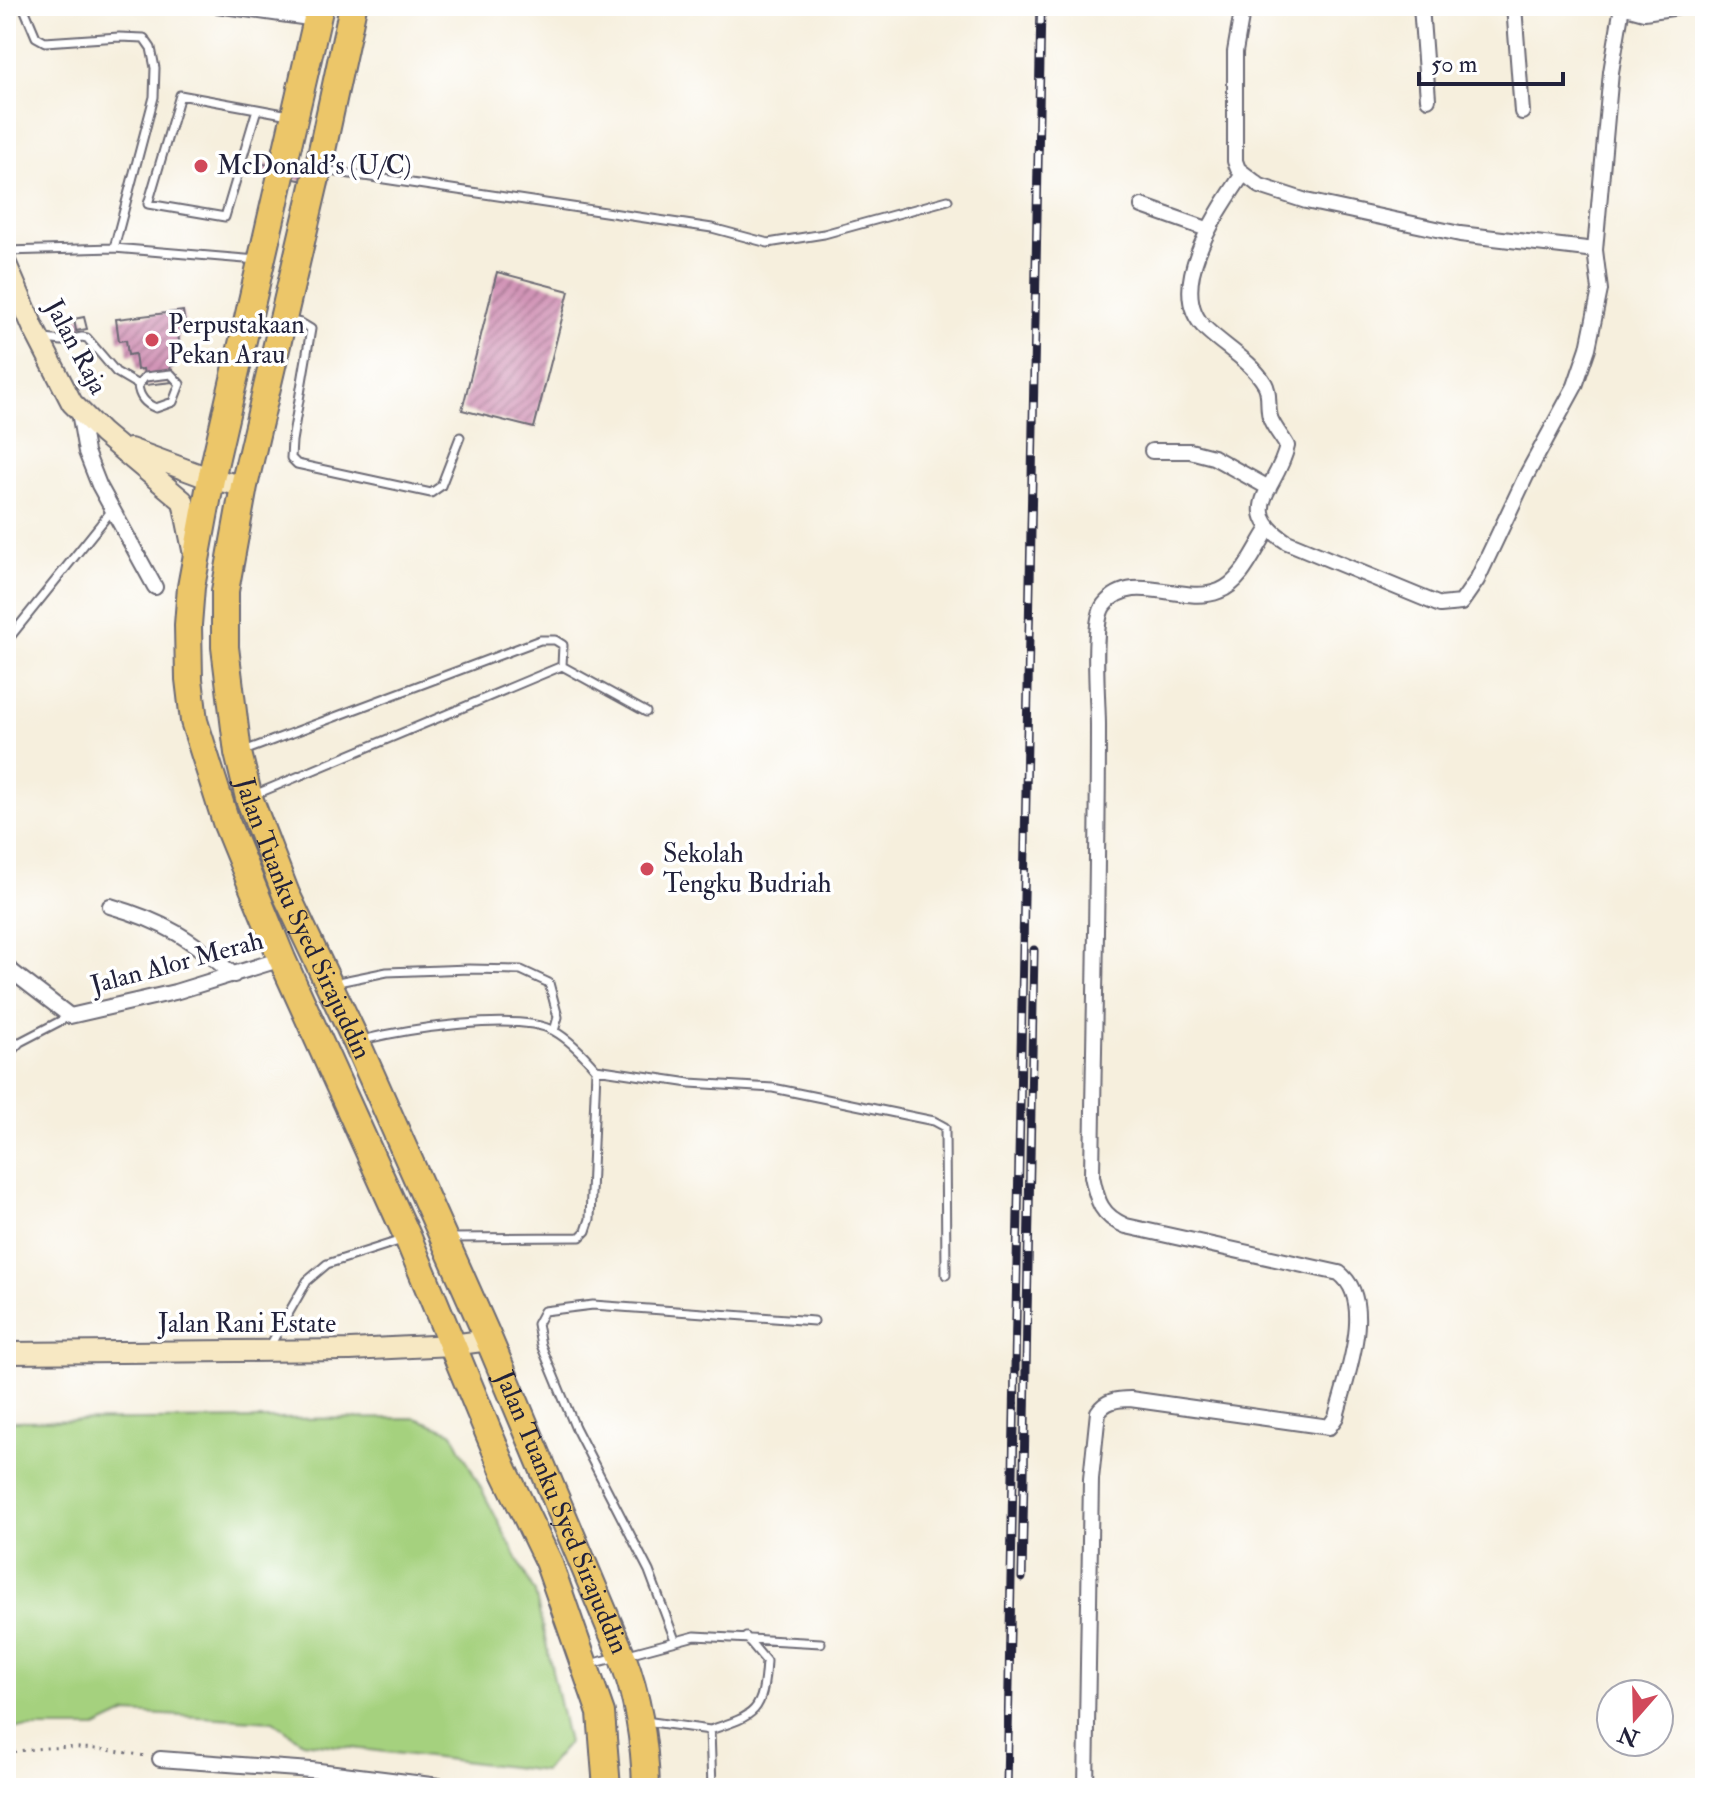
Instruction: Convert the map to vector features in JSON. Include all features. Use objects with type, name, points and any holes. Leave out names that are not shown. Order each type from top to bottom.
[{"type":"highway","name":"Jalan Tuanku Syed Sirajuddin","points":[[353,6],[244,486],[225,591],[225,647],[238,753],[249,798],[286,894],[356,1041],[489,1340],[622,1656],[635,1690],[646,1765],[646,1788]]},
{"type":"highway","name":"Jalan Tuanku Syed Sirajuddin","points":[[318,14],[211,479],[195,567],[188,625],[194,721],[226,822],[282,959],[408,1238],[504,1470],[548,1561],[601,1713],[607,1788]]},
{"type":"street","points":[[1243,6],[1235,52],[1235,161],[1243,174],[1260,186],[1352,211],[1460,234],[1595,250]]},
{"type":"street","points":[[1421,6],[1428,99]]},
{"type":"street","points":[[1514,6],[1522,112]]},
{"type":"street","points":[[1243,174],[1207,229],[1192,276],[1193,315],[1267,386],[1270,418],[1287,446],[1261,507],[1261,516],[1268,530],[1287,542],[1440,605],[1461,603],[1477,580],[1526,476],[1575,386],[1588,348],[1600,290],[1595,250],[1611,72],[1622,6],[1644,12],[1686,6]]},
{"type":"street","points":[[1142,206],[1207,229]]},
{"type":"street","name":"Jalan Raja","points":[[6,264],[63,387],[79,412],[183,501],[195,567]]},
{"type":"street","points":[[79,412],[86,452],[112,510],[155,587]]},
{"type":"street","name":"Jalan Raja","points":[[115,444],[211,479],[244,486]]},
{"type":"street","points":[[1152,451],[1190,451],[1213,457],[1269,488]]},
{"type":"street","points":[[1086,1788],[1091,1479],[1098,1412],[1110,1402],[1130,1399],[1329,1427],[1336,1417],[1358,1328],[1353,1290],[1348,1279],[1339,1273],[1126,1226],[1103,1212],[1092,1176],[1097,627],[1102,608],[1115,594],[1129,588],[1187,594],[1220,591],[1245,567],[1268,530]]},
{"type":"street","points":[[110,906],[172,928],[234,975]]},
{"type":"street","name":"Jalan Alor Merah","points":[[6,967],[70,1016],[161,996],[282,959]]},
{"type":"street","name":"Jalan Rani Estate","points":[[6,1353],[350,1350],[489,1340]]},
{"type":"street","points":[[160,1759],[311,1770],[455,1788]]},
{"type":"lane","points":[[23,6],[36,37],[45,42],[144,38],[151,48],[155,68],[154,97],[114,248]]},
{"type":"lane","points":[[199,6],[318,14]]},
{"type":"lane","points":[[257,109],[225,217],[148,204],[180,95],[257,109],[295,116]]},
{"type":"lane","points":[[318,169],[712,228],[768,243],[824,234],[948,200]]},
{"type":"lane","points":[[6,251],[114,248],[263,260]]},
{"type":"lane","points":[[284,320],[301,323],[311,329],[292,441],[291,458],[297,464],[431,493],[441,486],[460,437]]},
{"type":"lane","points":[[39,338],[62,341],[87,338],[116,372],[138,385]]},
{"type":"lane","points":[[171,374],[180,384],[176,398],[162,408],[145,402],[138,385],[145,377],[171,374]]},
{"type":"lane","points":[[6,642],[112,510]]},
{"type":"lane","points":[[238,753],[540,640],[555,640],[563,645],[562,666]]},
{"type":"lane","points":[[562,666],[646,712]]},
{"type":"lane","points":[[249,798],[562,666]]},
{"type":"lane","points":[[327,984],[387,972],[521,970],[549,983],[558,1017],[554,1031]]},
{"type":"lane","points":[[6,1057],[20,1042],[70,1016]]},
{"type":"lane","points":[[356,1041],[406,1030],[482,1023],[538,1026],[554,1031],[596,1069],[590,1219],[586,1231],[580,1237],[442,1238]]},
{"type":"lane","points":[[6,1042],[20,1042]]},
{"type":"lane","points":[[596,1069],[690,1083],[773,1088],[934,1121],[945,1127],[946,1275]]},
{"type":"lane","points":[[268,1350],[307,1281],[327,1264],[408,1238]]},
{"type":"lane","points":[[675,1640],[649,1571],[575,1427],[541,1345],[537,1324],[544,1311],[593,1305],[814,1321]]},
{"type":"lane","points":[[586,1666],[675,1640],[706,1635],[821,1643]]},
{"type":"lane","points":[[639,1720],[710,1730],[746,1718],[759,1705],[766,1661],[746,1637]]},
{"type":"lane","points":[[710,1730],[712,1788]]},
{"type":"path","points":[[6,1753],[36,1747],[65,1747],[107,1749],[160,1759]]},
{"type":"green space","points":[[416,1418],[452,1432],[535,1593],[568,1743],[544,1771],[302,1742],[273,1721],[127,1713],[96,1728],[8,1728],[6,1421]]},
{"type":"building","points":[[260,163],[329,179],[327,186],[258,171]]},
{"type":"building","points":[[497,272],[569,291],[534,428],[462,410]]},
{"type":"building","name":"Perpustakaan Pekan Arau","points":[[183,311],[186,333],[178,333],[180,349],[173,349],[175,365],[170,366],[172,382],[146,385],[143,369],[137,370],[135,354],[128,355],[126,340],[119,341],[116,319]]},
{"type":"building","points":[[84,317],[87,329],[76,331],[74,319]]},
{"type":"railway","points":[[1007,1788],[1041,6]]},
{"type":"railway","points":[[1022,1578],[1034,950]]},
{"type":"place","name":"McDonald's (U/C)","points":[[201,166]]},
{"type":"place","name":"Perpustakaan Pekan Arau","points":[[152,340]]},
{"type":"place","name":"Sekolah Tengku Budriah","points":[[647,869]]}]
